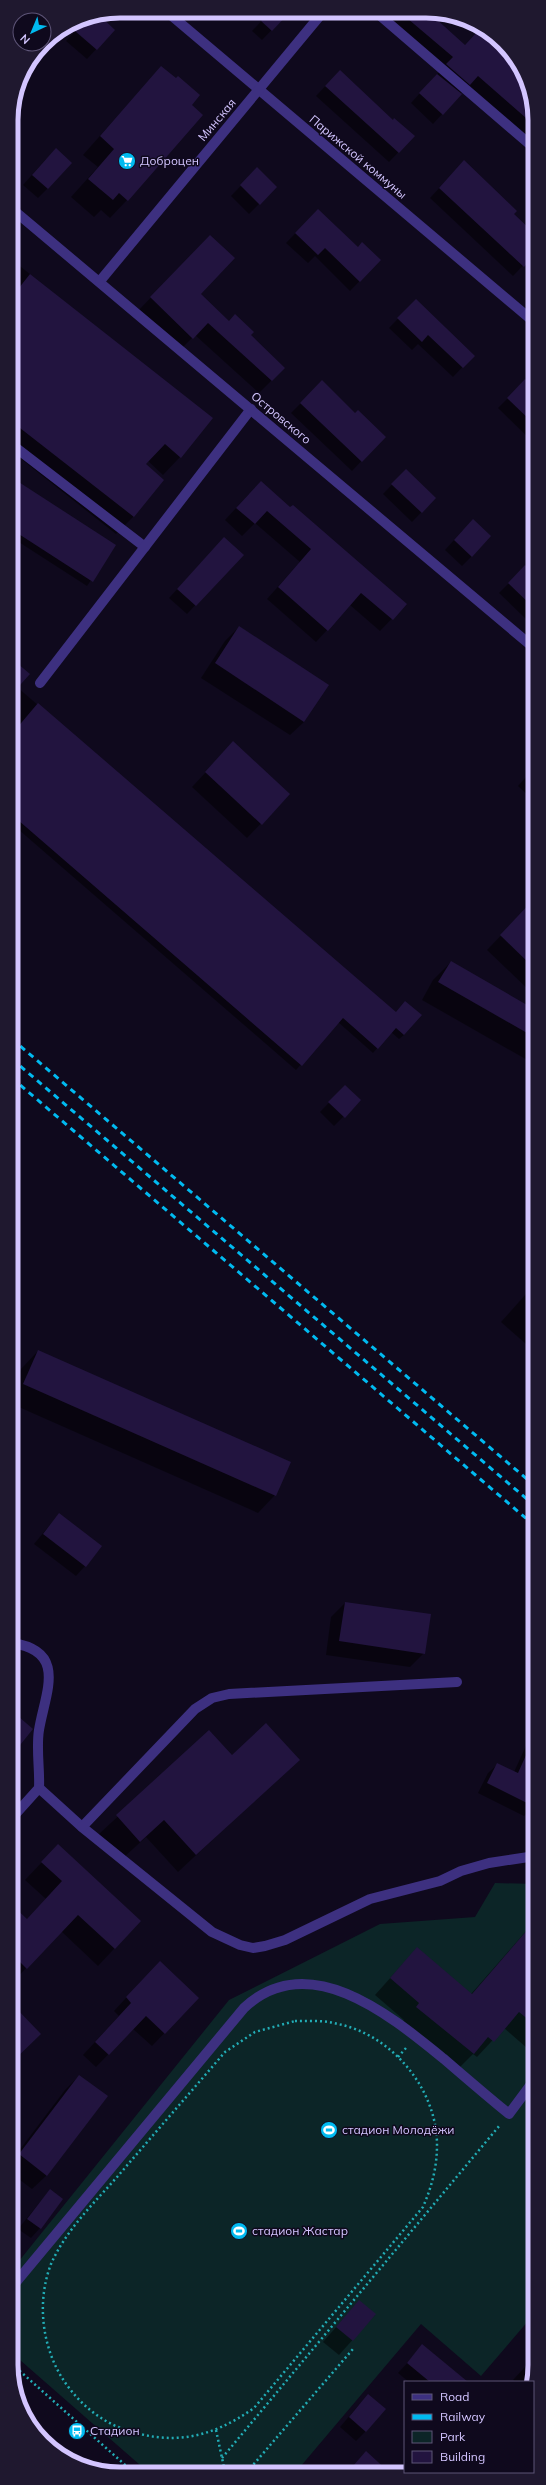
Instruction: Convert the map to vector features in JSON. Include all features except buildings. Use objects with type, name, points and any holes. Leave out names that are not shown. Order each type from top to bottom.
[{"type":"street","name":"Парижской коммуны","points":[[174,18],[528,317]]},
{"type":"street","name":"Минская","points":[[100,281],[318,18]]},
{"type":"street","points":[[383,18],[528,143]]},
{"type":"street","name":"Островского","points":[[18,214],[100,281],[528,643]]},
{"type":"street","points":[[40,684],[251,409]]},
{"type":"street","points":[[18,449],[145,547]]},
{"type":"street","points":[[18,1644],[24,1645],[36,1651],[45,1661],[50,1672],[47,1697],[38,1732],[39,1788],[18,1811]]},
{"type":"street","points":[[82,1826],[195,1709],[212,1698],[229,1694],[457,1682]]},
{"type":"street","points":[[39,1788],[82,1826],[212,1932],[227,1940],[253,1948],[285,1940],[370,1899],[440,1881],[461,1871],[488,1863],[528,1857]]},
{"type":"street","points":[[18,2280],[244,2008],[255,1997],[277,1988],[304,1983],[338,1990],[360,2000],[401,2024],[509,2114],[528,2088]]},
{"type":"path","points":[[295,2021],[338,2024],[360,2031],[381,2042],[398,2057],[416,2077],[427,2098],[434,2120],[437,2143],[436,2166],[431,2187],[423,2207],[271,2390],[254,2408],[235,2421],[216,2430],[197,2436],[156,2438],[135,2433],[114,2425],[96,2414],[77,2398],[62,2379],[51,2356],[45,2335],[43,2312],[45,2288],[51,2265],[72,2229],[225,2052],[245,2038],[274,2025],[295,2021]]},
{"type":"path","points":[[222,2458],[509,2114]]},
{"type":"path","points":[[251,2467],[353,2349]]},
{"type":"path","points":[[18,2370],[127,2467]]},
{"type":"path","points":[[216,2430],[224,2467]]},
{"type":"green space","name":"стадион Молодёжи","points":[[495,1883],[528,1884],[528,2321],[481,2376],[421,2324],[300,2467],[142,2467],[18,2358],[18,2261],[229,2000],[380,1924],[475,1917]]},
{"type":"railway","points":[[18,1044],[528,1480]]},
{"type":"railway","points":[[18,1064],[528,1500]]},
{"type":"railway","points":[[18,1083],[528,1520]]},
{"type":"place","name":"Доброцен","points":[[127,161]]},
{"type":"place","name":"стадион Молодёжи","points":[[329,2130]]},
{"type":"place","name":"стадион Жастар","points":[[239,2231]]},
{"type":"place","name":"Стадион","points":[[77,2431]]}]
